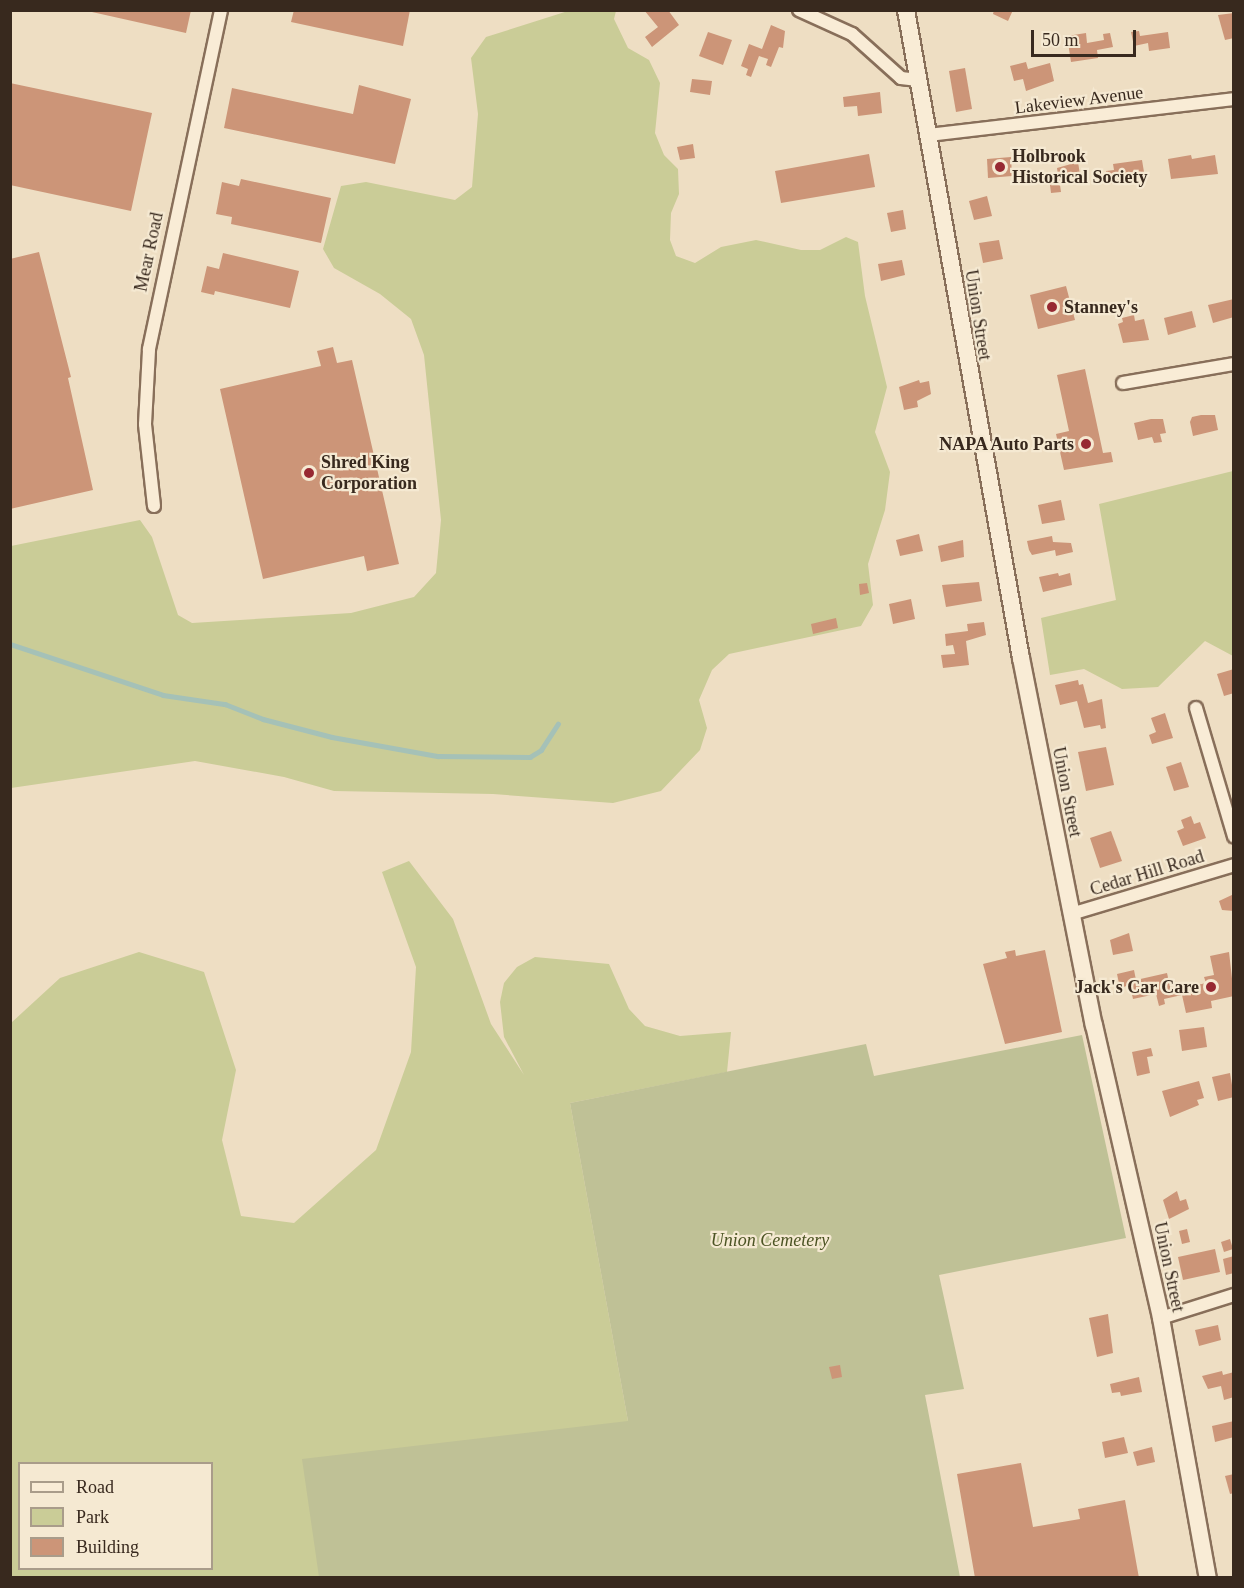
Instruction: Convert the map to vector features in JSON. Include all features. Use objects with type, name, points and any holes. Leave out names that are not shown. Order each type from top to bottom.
[{"type":"main road","name":"Union Street","points":[[906,10],[986,477],[1071,914],[1161,1317],[1208,1578]]},
{"type":"street","name":"Mear Road","points":[[154,506],[145,424],[150,340],[221,10]]},
{"type":"street","points":[[799,10],[852,34],[901,78],[918,80]]},
{"type":"street","name":"Lakeview Avenue","points":[[928,135],[1233,99]]},
{"type":"street","points":[[1123,383],[1233,364]]},
{"type":"street","points":[[1196,708],[1233,836]]},
{"type":"street","name":"Cedar Hill Road","points":[[1071,914],[1233,865]]},
{"type":"street","points":[[1161,1317],[1233,1295]]},
{"type":"green space","points":[[568,11],[616,11],[614,19],[628,48],[649,60],[660,83],[655,133],[664,155],[678,169],[679,194],[671,213],[670,240],[676,256],[695,263],[721,247],[756,240],[801,250],[820,250],[846,237],[858,242],[865,296],[887,387],[875,432],[890,472],[885,510],[868,564],[873,605],[861,626],[729,654],[712,670],[699,700],[707,728],[700,750],[661,791],[613,803],[493,794],[334,791],[284,777],[195,761],[11,788],[11,546],[140,520],[152,537],[178,615],[192,623],[351,613],[414,597],[436,573],[441,520],[424,355],[411,319],[380,294],[334,268],[323,249],[341,186],[366,182],[455,200],[472,187],[478,114],[471,58],[486,37]]},
{"type":"green space","points":[[1233,471],[1233,656],[1205,641],[1158,687],[1122,689],[1084,669],[1050,675],[1041,618],[1116,600],[1099,504]]},
{"type":"green space","points":[[409,861],[453,919],[491,1024],[524,1075],[504,1037],[500,1002],[504,983],[517,967],[535,957],[609,964],[629,1009],[645,1026],[680,1036],[731,1032],[727,1072],[570,1103],[628,1421],[609,1577],[11,1578],[11,1023],[60,978],[139,952],[204,972],[236,1070],[222,1140],[241,1216],[294,1223],[376,1150],[411,1052],[416,967],[382,872]]},
{"type":"green space","name":"Union Cemetery","points":[[1082,1035],[1126,1238],[939,1275],[964,1389],[925,1395],[960,1577],[319,1577],[302,1459],[628,1421],[570,1103],[866,1044],[874,1076]]},
{"type":"building","points":[[83,10],[191,10],[186,33]]},
{"type":"building","points":[[294,10],[410,10],[403,46],[291,22]]},
{"type":"building","points":[[644,10],[668,10],[679,25],[652,47],[645,37],[658,27]]},
{"type":"building","points":[[994,10],[1013,10],[1008,21],[993,14]]},
{"type":"building","points":[[1234,13],[1234,38],[1225,40],[1218,15]]},
{"type":"building","points":[[771,25],[785,31],[783,48],[779,47],[771,67],[766,65],[768,59],[759,56],[751,77],[746,75],[748,69],[741,66],[749,44],[762,49]]},
{"type":"building","points":[[1139,31],[1140,36],[1168,32],[1170,48],[1149,51],[1148,43],[1134,46],[1131,32]]},
{"type":"building","points":[[708,32],[732,40],[723,65],[699,56]]},
{"type":"building","points":[[1086,33],[1087,43],[1104,40],[1103,34],[1110,33],[1113,47],[1097,50],[1098,58],[1071,62],[1067,36]]},
{"type":"building","points":[[1026,62],[1028,69],[1050,63],[1054,81],[1026,91],[1023,79],[1014,81],[1010,66]]},
{"type":"building","points":[[965,68],[972,109],[956,112],[949,71]]},
{"type":"building","points":[[692,79],[712,81],[710,95],[690,92]]},
{"type":"building","points":[[10,83],[152,113],[131,211],[10,185]]},
{"type":"building","points":[[359,85],[411,99],[395,164],[224,128],[232,88],[353,114]]},
{"type":"building","points":[[880,92],[882,113],[858,116],[857,106],[844,107],[843,97]]},
{"type":"building","points":[[693,144],[695,158],[680,160],[677,147]]},
{"type":"building","points":[[869,154],[875,187],[781,203],[775,171]]},
{"type":"building","points":[[1191,155],[1192,159],[1215,155],[1218,174],[1171,179],[1168,159]]},
{"type":"building","name":"Holbrook Historical Society","points":[[1011,157],[1012,176],[988,178],[987,159]]},
{"type":"building","points":[[1142,160],[1145,178],[1108,184],[1106,171],[1114,170],[1113,164]]},
{"type":"building","points":[[1078,162],[1081,181],[1060,185],[1061,192],[1051,193],[1049,177],[1058,175],[1057,168]]},
{"type":"building","points":[[241,179],[331,198],[321,243],[231,224],[232,217],[216,214],[222,182],[239,186]]},
{"type":"building","points":[[987,196],[992,216],[974,220],[969,201]]},
{"type":"building","points":[[903,210],[906,229],[891,232],[887,213]]},
{"type":"building","points":[[999,240],[1003,259],[983,263],[979,243]]},
{"type":"building","points":[[39,252],[71,377],[68,378],[93,490],[10,509],[10,259]]},
{"type":"building","points":[[223,253],[299,271],[290,308],[215,291],[214,295],[201,292],[207,266],[219,269]]},
{"type":"building","points":[[902,260],[905,275],[881,281],[878,264]]},
{"type":"building","name":"Stanney's","points":[[1066,286],[1075,320],[1038,329],[1030,295]]},
{"type":"building","points":[[1234,299],[1234,317],[1213,323],[1208,305]]},
{"type":"building","points":[[1192,311],[1196,327],[1168,335],[1164,318]]},
{"type":"building","points":[[1134,315],[1135,321],[1144,319],[1149,340],[1123,343],[1118,324],[1123,322],[1122,318]]},
{"type":"building","name":"Shred King Corporation","points":[[333,347],[337,363],[352,360],[399,564],[367,571],[364,556],[263,579],[220,389],[321,366],[317,351]]},
{"type":"building","points":[[1085,369],[1103,453],[1111,452],[1113,462],[1064,470],[1056,434],[1069,431],[1057,375]]},
{"type":"building","points":[[919,380],[920,383],[929,381],[931,394],[917,401],[918,407],[904,410],[899,387]]},
{"type":"building","points":[[1215,415],[1218,430],[1193,436],[1190,422],[1192,417]]},
{"type":"building","points":[[1163,419],[1166,433],[1160,434],[1162,442],[1154,443],[1152,437],[1138,440],[1134,423]]},
{"type":"building","points":[[1061,500],[1065,520],[1042,524],[1038,505]]},
{"type":"building","points":[[919,534],[923,551],[900,556],[896,540]]},
{"type":"building","points":[[1052,536],[1053,542],[1071,543],[1073,552],[1056,556],[1055,550],[1032,555],[1027,541]]},
{"type":"building","points":[[963,540],[964,557],[941,562],[938,546]]},
{"type":"building","points":[[1058,573],[1059,576],[1070,573],[1072,585],[1043,592],[1039,577]]},
{"type":"building","points":[[979,582],[982,601],[946,607],[942,585]]},
{"type":"building","points":[[867,583],[869,593],[860,595],[859,584]]},
{"type":"building","points":[[911,599],[915,619],[893,624],[889,604]]},
{"type":"building","points":[[836,618],[838,628],[813,634],[811,624]]},
{"type":"building","points":[[984,622],[986,635],[966,641],[969,665],[943,668],[941,655],[955,654],[953,645],[946,646],[945,634],[968,631],[967,624]]},
{"type":"building","points":[[1234,669],[1234,693],[1224,696],[1217,674]]},
{"type":"building","points":[[1078,680],[1079,685],[1083,684],[1088,703],[1102,699],[1106,728],[1101,729],[1100,725],[1084,728],[1077,701],[1060,705],[1055,685]]},
{"type":"building","points":[[1165,713],[1173,738],[1152,744],[1149,735],[1156,732],[1151,718]]},
{"type":"building","points":[[1106,747],[1114,785],[1086,791],[1078,752]]},
{"type":"building","points":[[1181,762],[1189,787],[1174,791],[1166,767]]},
{"type":"building","points":[[1191,816],[1194,824],[1200,822],[1206,838],[1183,846],[1177,831],[1184,828],[1181,820]]},
{"type":"building","points":[[1111,831],[1122,861],[1100,868],[1090,838]]},
{"type":"building","points":[[1234,894],[1234,911],[1222,910],[1219,901]]},
{"type":"building","points":[[1129,933],[1133,951],[1113,955],[1110,940]]},
{"type":"building","points":[[1015,950],[1016,956],[1045,950],[1062,1032],[1005,1044],[983,964],[1007,958],[1005,952]]},
{"type":"building","name":"Jack's Car Care","points":[[1229,952],[1234,996],[1211,1001],[1212,1008],[1186,1013],[1182,995],[1164,999],[1165,1004],[1159,1006],[1156,994],[1133,999],[1130,985],[1120,988],[1117,974],[1134,970],[1136,980],[1167,973],[1171,991],[1206,983],[1204,977],[1214,975],[1210,956]]},
{"type":"building","name":"Jack's Car Care","points":[[1204,1027],[1207,1047],[1182,1051],[1179,1030]]},
{"type":"building","points":[[1151,1048],[1153,1056],[1147,1057],[1150,1073],[1137,1076],[1132,1052]]},
{"type":"building","points":[[1230,1073],[1234,1097],[1218,1101],[1212,1077]]},
{"type":"building","points":[[1199,1081],[1204,1098],[1197,1100],[1199,1105],[1170,1117],[1162,1091]]},
{"type":"building","points":[[1177,1191],[1180,1201],[1186,1199],[1189,1209],[1169,1219],[1163,1200]]},
{"type":"building","points":[[1187,1229],[1190,1242],[1182,1244],[1179,1231]]},
{"type":"building","points":[[1230,1239],[1233,1249],[1224,1252],[1221,1242]]},
{"type":"building","points":[[1215,1249],[1220,1272],[1183,1280],[1178,1257]]},
{"type":"building","points":[[1234,1256],[1234,1273],[1226,1275],[1223,1259]]},
{"type":"building","points":[[1108,1314],[1113,1353],[1097,1357],[1089,1318]]},
{"type":"building","points":[[1218,1325],[1221,1340],[1199,1346],[1195,1330]]},
{"type":"building","points":[[840,1365],[842,1377],[832,1379],[829,1367]]},
{"type":"building","points":[[1222,1371],[1223,1375],[1234,1372],[1234,1397],[1224,1400],[1221,1386],[1208,1389],[1202,1376]]},
{"type":"building","points":[[1139,1377],[1142,1392],[1121,1396],[1120,1392],[1112,1393],[1110,1384]]},
{"type":"building","points":[[1234,1421],[1234,1437],[1215,1442],[1212,1426]]},
{"type":"building","points":[[1124,1437],[1128,1453],[1105,1458],[1102,1442]]},
{"type":"building","points":[[1152,1447],[1155,1462],[1137,1466],[1133,1452]]},
{"type":"building","points":[[1021,1463],[1033,1527],[1080,1519],[1078,1509],[1125,1500],[1139,1578],[975,1578],[957,1474]]},
{"type":"building","points":[[1234,1474],[1234,1493],[1230,1494],[1225,1476]]},
{"type":"waterway","points":[[10,644],[163,695],[225,704],[263,719],[332,737],[438,756],[530,757],[541,750],[558,724]]},
{"type":"place","name":"Holbrook Historical Society","points":[[1000,167]]},
{"type":"place","name":"Stanney's","points":[[1052,307]]},
{"type":"place","name":"NAPA Auto Parts","points":[[1086,444]]},
{"type":"place","name":"Shred King Corporation","points":[[309,473]]},
{"type":"place","name":"Jack's Car Care","points":[[1211,987]]}]
